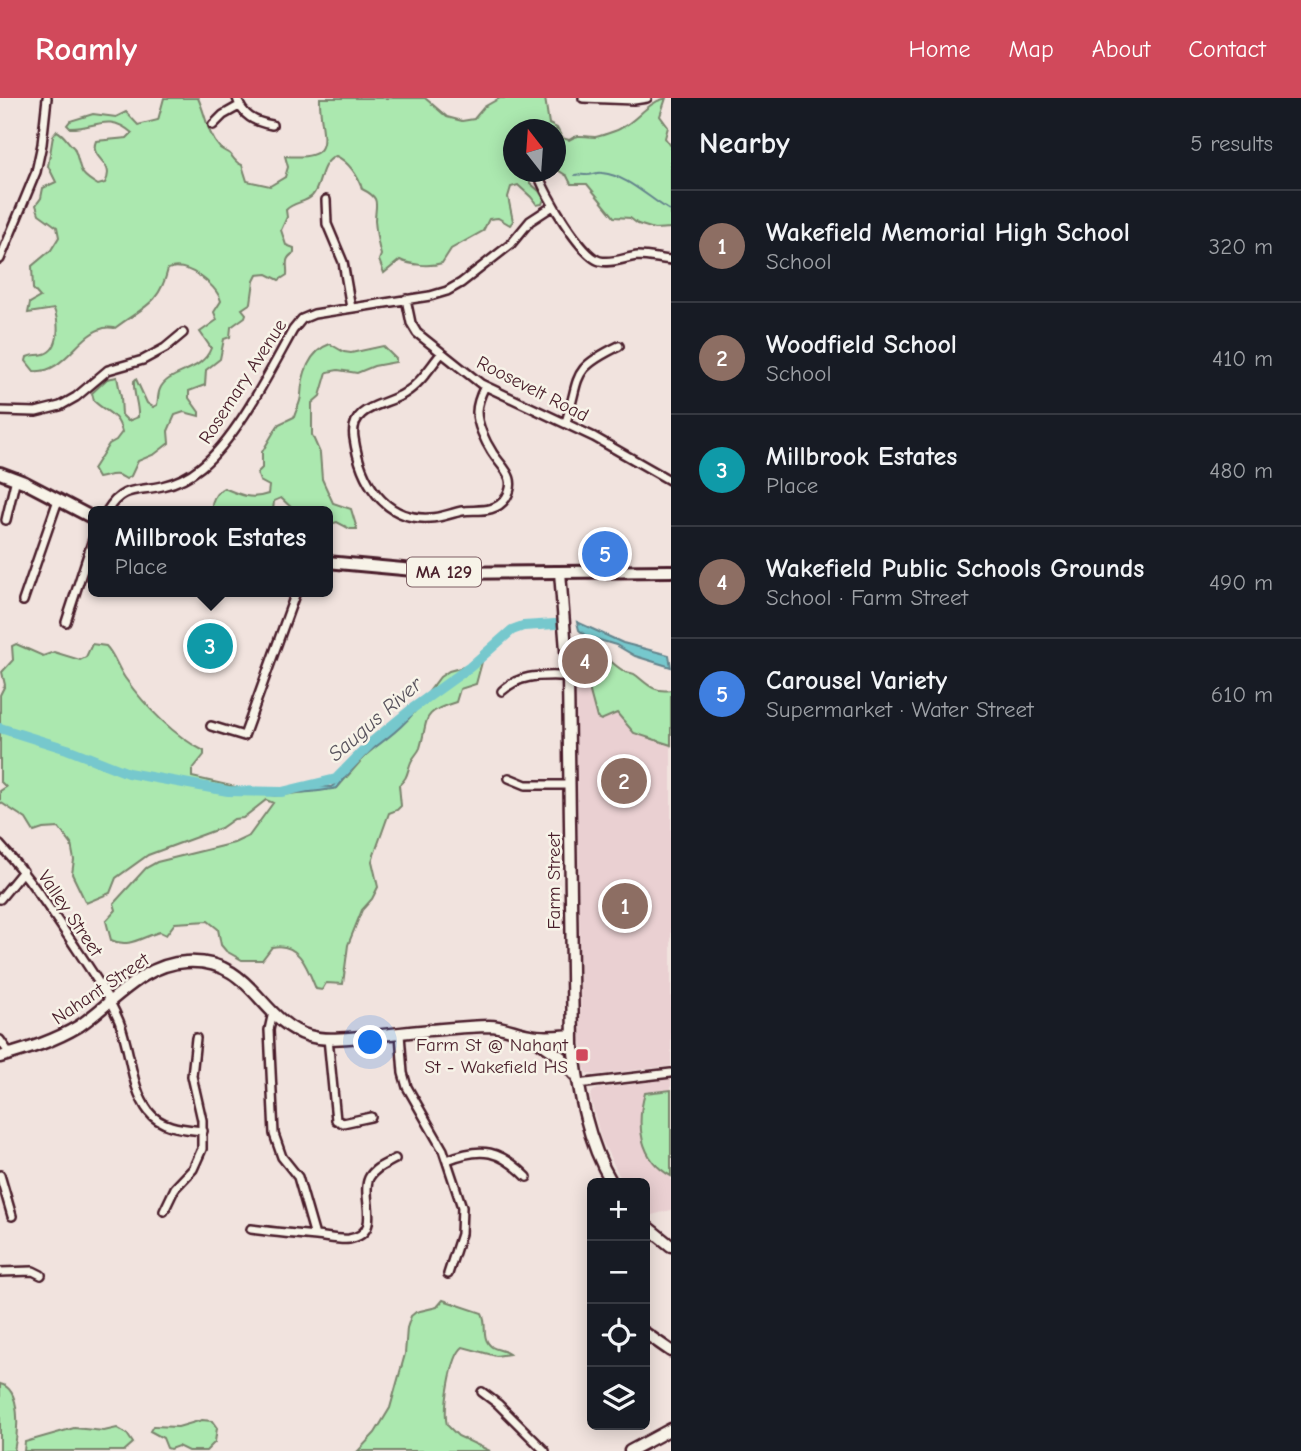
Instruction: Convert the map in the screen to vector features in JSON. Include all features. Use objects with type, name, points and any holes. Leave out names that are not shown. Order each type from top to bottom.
[{"type":"main road","points":[[0,472],[88,515]]},
{"type":"main road","name":"MA 129","points":[[333,563],[430,572],[671,571]]},
{"type":"main road","name":"Farm Street","points":[[560,572],[568,676],[573,1040],[578,1082],[591,1137],[610,1178]]},
{"type":"main road","name":"Nahant Street","points":[[5,1055],[67,1033],[154,970],[172,964],[195,962],[215,965],[240,977],[283,1022],[300,1032],[328,1038],[492,1026],[531,1036],[573,1040]]},
{"type":"main road","name":"Nahant Street","points":[[531,1036],[551,1048],[568,1064],[578,1082]]},
{"type":"main road","points":[[551,1048],[561,1049],[573,1040]]},
{"type":"main road","points":[[650,1229],[671,1247]]},
{"type":"main road","points":[[650,1336],[671,1351]]},
{"type":"main road","points":[[630,1451],[671,1429]]},
{"type":"street","points":[[0,259],[36,172],[47,98]]},
{"type":"street","points":[[583,98],[647,98]]},
{"type":"street","points":[[213,125],[238,102],[252,119],[272,125]]},
{"type":"street","points":[[540,182],[553,206],[594,259],[608,262],[640,256],[671,260]]},
{"type":"street","points":[[326,200],[327,224],[343,262],[351,308]]},
{"type":"street","name":"Rosemary Avenue","points":[[112,506],[125,492],[170,484],[201,467],[246,410],[298,322],[314,314],[440,293],[461,283],[512,244],[530,220],[553,206]]},
{"type":"street","name":"Roosevelt Road","points":[[406,299],[415,331],[485,386],[566,422],[671,481]]},
{"type":"street","points":[[0,411],[36,412],[60,406],[76,397],[108,370],[144,360],[183,333]]},
{"type":"street","points":[[566,422],[579,375],[595,359],[619,346]]},
{"type":"street","points":[[441,354],[405,394],[366,410],[354,429],[354,439],[366,479],[372,491],[388,507],[409,516],[431,518],[462,511],[489,509],[503,502],[510,488],[509,476],[491,450],[477,416],[478,404],[485,386]]},
{"type":"street","points":[[6,520],[16,478]]},
{"type":"street","points":[[23,601],[58,500]]},
{"type":"street","points":[[66,622],[88,554]]},
{"type":"street","points":[[211,726],[244,736],[294,597]]},
{"type":"street","points":[[502,691],[510,683],[524,678],[568,676]]},
{"type":"street","points":[[509,778],[526,785],[569,785]]},
{"type":"street","name":"Valley Street","points":[[0,845],[23,871],[96,977],[110,1002],[121,1027],[138,1089],[150,1113],[172,1126],[203,1131]]},
{"type":"street","points":[[0,899],[23,871]]},
{"type":"street","points":[[272,1012],[269,1030],[274,1134],[282,1157],[297,1175],[314,1236]]},
{"type":"street","points":[[400,1034],[403,1073],[407,1087],[434,1132],[461,1202],[461,1234],[448,1274]]},
{"type":"street","points":[[164,1211],[175,1188],[197,1163],[202,1149],[203,1131],[192,1076],[196,1038]]},
{"type":"street","points":[[328,1038],[335,1119],[343,1123],[371,1117]]},
{"type":"street","points":[[0,1040],[5,1055]]},
{"type":"street","points":[[578,1082],[671,1073]]},
{"type":"street","points":[[447,1160],[470,1152],[494,1154],[511,1162],[527,1177]]},
{"type":"street","points":[[251,1229],[348,1239],[363,1231],[370,1219],[367,1189],[369,1180],[376,1170],[395,1159]]},
{"type":"street","points":[[0,1175],[12,1216]]},
{"type":"street","points":[[0,1272],[33,1271],[41,1275]]},
{"type":"street","points":[[482,1392],[498,1404],[545,1451]]},
{"type":"shaded area","points":[[580,631],[591,635],[598,686],[671,709],[671,1066],[594,1075],[587,1073],[584,1067],[581,1037],[575,635],[580,635]]},
{"type":"shaded area","points":[[671,1079],[671,1210],[650,1215],[650,1178],[620,1178],[601,1139],[590,1097],[597,1089]]},
{"type":"green space","points":[[164,98],[198,98],[216,143],[242,165],[247,181],[270,186],[285,177],[288,167],[285,156],[303,156],[320,150],[323,134],[320,98],[425,98],[447,117],[462,121],[474,119],[484,107],[500,98],[545,98],[548,119],[503,119],[503,182],[530,182],[544,199],[542,204],[537,205],[518,185],[511,187],[508,197],[513,221],[510,225],[498,218],[489,219],[483,231],[451,249],[442,263],[420,265],[400,260],[384,273],[379,260],[381,255],[375,225],[375,199],[362,189],[349,165],[336,156],[323,169],[312,196],[286,210],[287,217],[281,230],[286,245],[294,248],[294,253],[287,260],[287,275],[279,280],[267,274],[257,275],[251,303],[242,309],[245,317],[231,327],[230,337],[224,339],[220,359],[206,370],[205,385],[189,391],[189,398],[199,416],[184,412],[175,415],[168,431],[169,443],[155,454],[138,461],[131,476],[126,479],[116,475],[98,478],[93,469],[109,444],[122,432],[114,417],[94,401],[92,393],[107,379],[117,377],[122,415],[128,421],[138,417],[134,386],[136,379],[147,403],[153,407],[157,405],[159,391],[164,383],[207,356],[211,348],[200,332],[217,320],[214,312],[221,301],[207,281],[191,271],[175,267],[168,269],[160,291],[141,310],[115,328],[95,332],[54,366],[34,371],[26,361],[27,357],[50,351],[56,341],[58,328],[54,309],[28,313],[30,303],[40,297],[33,289],[32,266],[51,250],[59,237],[57,227],[39,214],[36,205],[43,188],[56,182],[48,166],[53,136],[57,131],[74,148],[85,176],[98,185],[105,183],[108,170],[96,152],[96,141],[127,138],[132,133],[108,122],[70,128],[67,125],[70,121],[93,114],[116,117],[126,112],[138,125],[158,120]]},
{"type":"green space","points":[[666,98],[660,116],[668,127],[665,138],[671,146],[671,228],[654,229],[638,224],[630,218],[614,217],[587,184],[571,184],[567,176],[566,139],[579,136],[597,137],[617,130],[659,100]]},
{"type":"green space","points":[[330,344],[351,353],[383,346],[396,359],[396,362],[374,366],[357,373],[338,370],[327,372],[320,396],[312,403],[312,435],[320,453],[322,479],[333,503],[351,509],[357,529],[350,529],[337,522],[333,523],[333,506],[290,506],[281,498],[274,501],[274,506],[212,506],[218,492],[224,488],[246,496],[268,494],[269,486],[260,481],[257,473],[262,468],[262,452],[279,424],[294,417],[308,365],[323,347]]},
{"type":"green space","points":[[16,644],[43,656],[54,652],[80,660],[86,657],[92,644],[106,646],[125,678],[151,709],[171,729],[204,751],[204,755],[192,770],[192,777],[275,796],[337,788],[366,755],[408,719],[440,677],[449,671],[482,662],[476,684],[460,689],[456,702],[431,713],[420,748],[406,777],[399,785],[401,806],[389,813],[372,861],[378,887],[362,910],[348,945],[343,984],[326,983],[322,990],[316,989],[301,958],[296,952],[281,946],[272,947],[262,960],[242,960],[226,951],[221,945],[218,929],[208,921],[175,923],[166,935],[160,932],[124,943],[111,940],[106,921],[116,910],[114,903],[146,868],[157,862],[234,843],[249,836],[273,803],[266,800],[243,818],[234,819],[221,828],[148,855],[116,878],[110,893],[86,903],[72,874],[74,860],[71,844],[59,828],[34,832],[26,819],[0,802],[0,791],[6,787],[0,781],[0,695],[5,685],[2,672],[13,660],[12,646]]},
{"type":"green space","points":[[593,651],[652,688],[671,690],[671,745],[634,733],[617,713],[601,720],[597,718],[586,677],[593,670]]},
{"type":"green space","points":[[671,1090],[671,1176],[660,1169],[646,1150],[641,1117],[645,1093]]},
{"type":"green space","points":[[443,1300],[482,1313],[488,1343],[509,1354],[496,1356],[463,1347],[455,1361],[449,1384],[447,1425],[458,1436],[490,1451],[358,1451],[375,1433],[390,1408],[405,1354],[411,1316],[416,1312],[437,1307]]},
{"type":"green space","points":[[0,1384],[7,1387],[15,1402],[17,1434],[14,1451],[0,1451]]},
{"type":"green space","points":[[202,1420],[212,1421],[217,1428],[215,1442],[206,1451],[188,1451],[178,1446],[167,1448],[163,1438],[150,1431],[153,1426],[178,1427]]},
{"type":"green space","points":[[74,1428],[104,1431],[117,1428],[127,1434],[133,1443],[124,1451],[24,1451],[25,1442]]},
{"type":"water","points":[[577,622],[623,643],[669,655],[671,667],[586,636],[579,630]]},
{"type":"water","points":[[425,696],[420,704],[408,720],[361,759],[337,788],[294,792],[315,786],[331,787],[346,776],[376,740],[418,706]]},
{"type":"waterway","points":[[575,175],[612,175],[630,183],[671,211]]},
{"type":"waterway","name":"Saugus River","points":[[0,728],[67,749],[128,773],[228,791],[282,792],[336,779],[373,741],[470,667],[512,630],[523,626],[555,624]]},
{"type":"place","name":"Carousel Variety","points":[[605,554]]},
{"type":"place","name":"Millbrook Estates","points":[[210,646]]},
{"type":"place","name":"Wakefield Public Schools Grounds","points":[[585,661]]},
{"type":"place","name":"Woodfield School","points":[[624,781]]},
{"type":"place","name":"Wakefield Memorial High School","points":[[625,906]]},
{"type":"place","name":"Farm St @ Nahant St - Wakefield HS","points":[[582,1055]]}]
